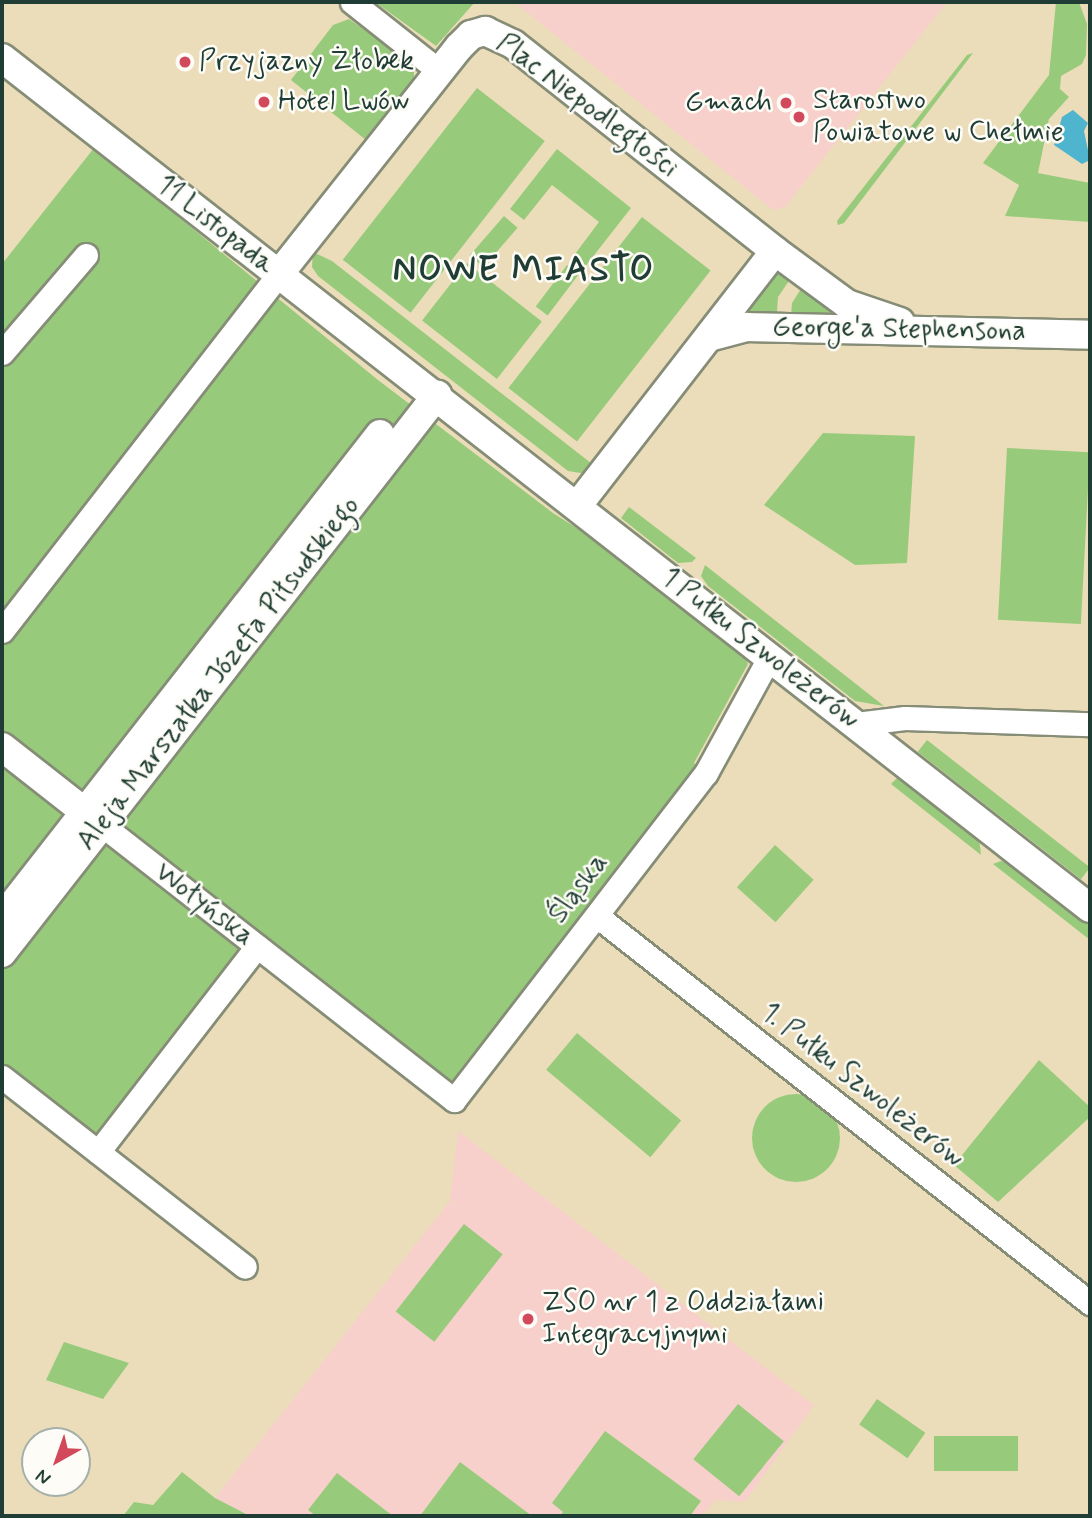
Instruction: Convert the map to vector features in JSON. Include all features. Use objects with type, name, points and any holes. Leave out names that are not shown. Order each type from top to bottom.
[{"type":"street","points":[[352,2],[439,71]]},
{"type":"street","name":"Plac Niepodległości","points":[[279,274],[439,71],[471,35],[485,31],[500,36],[847,304],[873,316],[933,330]]},
{"type":"street","name":"11 Listopada","points":[[2,58],[429,389]]},
{"type":"street","points":[[578,505],[775,251]]},
{"type":"street","points":[[2,353],[86,255]]},
{"type":"street","points":[[2,631],[279,274]]},
{"type":"street","name":"George'a Stephensona","points":[[709,337],[747,327],[1090,335]]},
{"type":"street","name":"1 Pułku Szwoleżerów","points":[[429,389],[1090,908]]},
{"type":"street","name":"Aleja Marszałka Józefa Piłsudskiego","points":[[2,953],[93,818],[429,389]]},
{"type":"street","name":"Śląska","points":[[407,1063],[454,1100],[706,773],[769,656]]},
{"type":"street","points":[[856,724],[905,718],[1090,724]]},
{"type":"street","name":"Wołyńska","points":[[2,747],[407,1063]]},
{"type":"street","name":"Aleja Marszałka Józefa Piłsudskiego","points":[[2,918],[93,818]]},
{"type":"street","name":"1. Pułku Szwoleżerów","points":[[597,916],[1090,1303]]},
{"type":"street","points":[[97,1152],[257,946]]},
{"type":"street","points":[[2,1077],[245,1267]]},
{"type":"shaded area","points":[[514,2],[947,2],[785,207],[773,210]]},
{"type":"shaded area","name":"ZSO nr 1 z Oddziałami Integracyjnymi","points":[[458,1131],[814,1405],[745,1502],[715,1500],[703,1516],[250,1516],[215,1498],[450,1201]]},
{"type":"green space","points":[[375,2],[475,2],[436,46]]},
{"type":"green space","points":[[1056,2],[1079,2],[1087,24],[1086,55],[1082,64],[1061,76],[1060,89],[1069,97],[1049,119],[1038,173],[1090,183],[1090,222],[1005,216],[1019,185],[983,163],[1049,75]]},
{"type":"green space","points":[[349,19],[414,64],[414,81],[366,140],[291,80],[333,25]]},
{"type":"green space","points":[[973,53],[844,223],[838,225],[837,221],[967,55]]},
{"type":"green space","points":[[477,88],[545,141],[411,313],[343,260]]},
{"type":"green space","points":[[94,148],[378,380],[553,513],[605,546],[744,655],[748,664],[694,763],[706,773],[454,1100],[257,946],[98,1152],[2,1077],[2,264]]},
{"type":"green space","points":[[557,149],[631,208],[584,268],[572,258],[599,222],[552,185],[524,220],[510,209]]},
{"type":"green space","points":[[504,216],[518,228],[483,267],[470,255]]},
{"type":"green space","points":[[642,217],[711,271],[577,442],[508,388]]},
{"type":"green space","points":[[313,252],[332,261],[596,467],[587,474],[568,471],[318,276],[312,267]]},
{"type":"green space","points":[[467,263],[542,321],[497,379],[422,321]]},
{"type":"green space","points":[[567,265],[579,274],[548,316],[536,307]]},
{"type":"green space","points":[[772,273],[793,275],[778,297],[777,313],[747,311],[745,307]]},
{"type":"green space","points":[[804,284],[835,312],[833,316],[791,315],[792,303]]},
{"type":"green space","points":[[823,433],[915,436],[907,563],[855,565],[764,505]]},
{"type":"green space","points":[[1007,448],[1090,452],[1081,624],[998,620]]},
{"type":"green space","points":[[629,507],[696,558],[692,562],[678,563],[621,518]]},
{"type":"green space","points":[[705,565],[884,706],[855,701],[708,586],[701,576]]},
{"type":"green space","points":[[927,740],[1090,867],[1081,879],[918,752]]},
{"type":"green space","points":[[899,776],[979,838],[981,855],[891,784]]},
{"type":"green space","points":[[775,845],[814,880],[776,922],[737,887]]},
{"type":"green space","points":[[1001,861],[1012,864],[1090,926],[1090,940],[993,864]]},
{"type":"green space","points":[[577,1033],[681,1120],[650,1157],[546,1070]]},
{"type":"green space","points":[[1039,1060],[1090,1107],[1090,1117],[998,1202],[954,1165]]},
{"type":"green space","points":[[796,1094],[813,1098],[827,1107],[836,1121],[840,1138],[836,1155],[827,1169],[813,1178],[796,1182],[779,1178],[765,1169],[756,1155],[752,1138],[756,1121],[765,1107],[779,1098]]},
{"type":"green space","points":[[464,1224],[503,1254],[434,1342],[396,1311]]},
{"type":"green space","points":[[64,1342],[129,1363],[103,1399],[46,1380]]},
{"type":"green space","points":[[877,1399],[925,1433],[908,1458],[859,1424]]},
{"type":"green space","points":[[738,1404],[784,1441],[739,1496],[693,1459]]},
{"type":"green space","points":[[605,1431],[701,1501],[690,1516],[560,1516],[563,1512],[552,1503]]},
{"type":"green space","points":[[934,1436],[1018,1436],[1018,1471],[934,1471]]},
{"type":"green space","points":[[460,1462],[532,1516],[420,1516]]},
{"type":"green space","points":[[182,1472],[215,1498],[250,1516],[123,1516],[134,1502],[153,1505]]},
{"type":"green space","points":[[337,1473],[393,1516],[316,1516],[308,1510]]},
{"type":"water","points":[[1073,110],[1088,123],[1084,131],[1090,160],[1082,164],[1054,145],[1062,117]]},
{"type":"place","name":"Przyjazny Żłobek","points":[[185,62]]},
{"type":"place","name":"Hotel Lwów","points":[[264,102]]},
{"type":"place","name":"Gmach","points":[[786,103]]},
{"type":"place","name":"Starostwo Powiatowe w Chełmie","points":[[799,117]]},
{"type":"place","name":"ZSO nr 1 z Oddziałami Integracyjnymi","points":[[528,1319]]},
{"type":"district","name":"NOWE MIASTO","points":[[524,270]]}]
